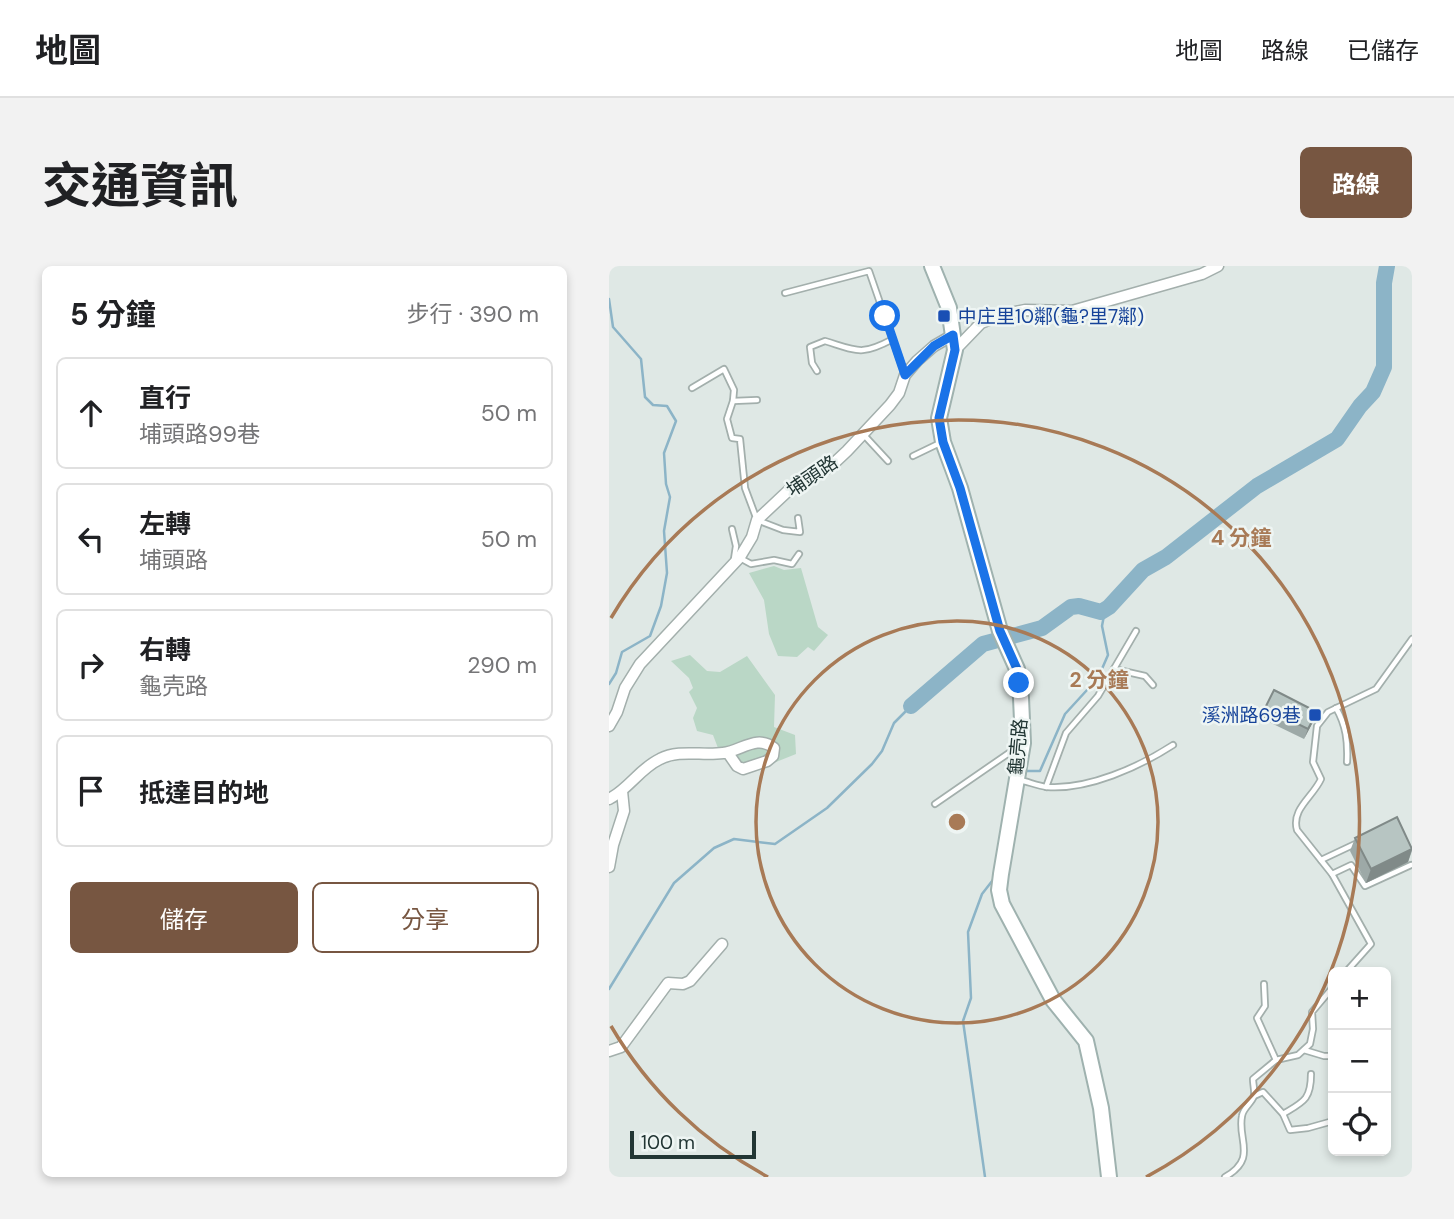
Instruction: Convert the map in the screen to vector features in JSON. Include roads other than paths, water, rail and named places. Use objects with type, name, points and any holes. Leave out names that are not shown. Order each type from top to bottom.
[{"type":"street","name":"龜壳路","points":[[932,266],[949,307],[955,350],[939,418],[943,442],[960,488],[1000,631],[1017,669],[1021,698],[1023,743],[999,890],[1002,904],[1053,1000],[1086,1041],[1101,1108],[1109,1177]]},
{"type":"street","points":[[955,350],[981,323],[1001,315],[1025,310],[1072,311],[1202,274],[1218,266]]},
{"type":"street","name":"埔頭路","points":[[609,726],[625,688],[640,664],[737,560],[752,537],[758,520],[789,490],[831,466],[899,393],[905,375],[934,346],[953,335]]},
{"type":"street","points":[[609,799],[646,766],[672,754],[727,753]]},
{"type":"street","points":[[609,867],[624,811],[622,790]]},
{"type":"street","points":[[609,1051],[621,1047],[668,983],[683,984],[689,981],[722,944]]},
{"type":"lane","points":[[785,293],[869,271],[905,375]]},
{"type":"lane","points":[[817,371],[812,363],[810,347],[825,341],[861,352],[874,349],[893,339]]},
{"type":"lane","points":[[692,388],[724,369],[734,390],[727,419],[733,438],[740,439],[745,488],[758,520],[783,530],[800,532],[798,518]]},
{"type":"lane","points":[[733,401],[757,400]]},
{"type":"lane","points":[[863,433],[888,461]]},
{"type":"lane","points":[[913,456],[943,442]]},
{"type":"lane","points":[[732,529],[737,560],[751,564],[774,560],[792,564],[799,554]]},
{"type":"lane","points":[[1046,787],[1066,733],[1097,696],[1136,631]]},
{"type":"lane","points":[[1350,967],[1371,944],[1332,874],[1297,830],[1295,821],[1300,807],[1316,790],[1321,779],[1313,762],[1317,726],[1328,712],[1376,689],[1412,639]]},
{"type":"lane","points":[[1114,669],[1145,676],[1153,685]]},
{"type":"lane","points":[[1336,708],[1343,721],[1348,745],[1347,762]]},
{"type":"lane","points":[[935,804],[1023,743]]},
{"type":"lane","points":[[1016,779],[1046,787],[1071,786],[1118,773],[1150,760],[1173,745]]},
{"type":"lane","points":[[1321,860],[1350,849],[1362,839]]},
{"type":"lane","points":[[1332,874],[1351,865],[1365,886],[1411,865]]},
{"type":"lane","points":[[1264,984],[1265,1006],[1257,1017],[1276,1060]]},
{"type":"lane","points":[[1254,1096],[1253,1079],[1276,1060],[1298,1055],[1310,1044],[1312,1012],[1328,993]]},
{"type":"lane","points":[[1304,1050],[1328,1056]]},
{"type":"lane","points":[[1283,1114],[1307,1099],[1311,1074]]},
{"type":"lane","points":[[1225,1177],[1233,1172],[1243,1159],[1245,1143],[1242,1116],[1254,1096],[1263,1091],[1283,1114],[1290,1130],[1328,1122]]},
{"type":"waterway","points":[[911,706],[983,644],[1042,628],[1071,607],[1079,606],[1101,612],[1109,607],[1143,570],[1166,557],[1257,486],[1337,439],[1373,392],[1384,367],[1384,283],[1387,266]]},
{"type":"waterway","points":[[609,299],[613,327],[641,359],[645,397],[653,405],[667,406],[676,421],[664,453],[666,484],[670,497],[664,531],[667,573],[661,606],[650,636],[622,652],[616,673],[609,684]]},
{"type":"waterway","points":[[1025,774],[1025,771],[1040,771],[1065,714],[1098,678],[1108,655],[1102,626],[1105,610]]},
{"type":"waterway","points":[[609,989],[674,883],[714,848],[734,839],[775,844],[827,808],[872,764],[882,751],[894,723],[911,706]]},
{"type":"waterway","points":[[985,1177],[963,1021],[971,998],[968,932],[982,894],[996,876]]},
{"type":"place","name":"中庄里10鄰(龜?里7鄰)","points":[[944,316]]},
{"type":"place","name":"溪洲路69巷","points":[[1315,715]]}]
